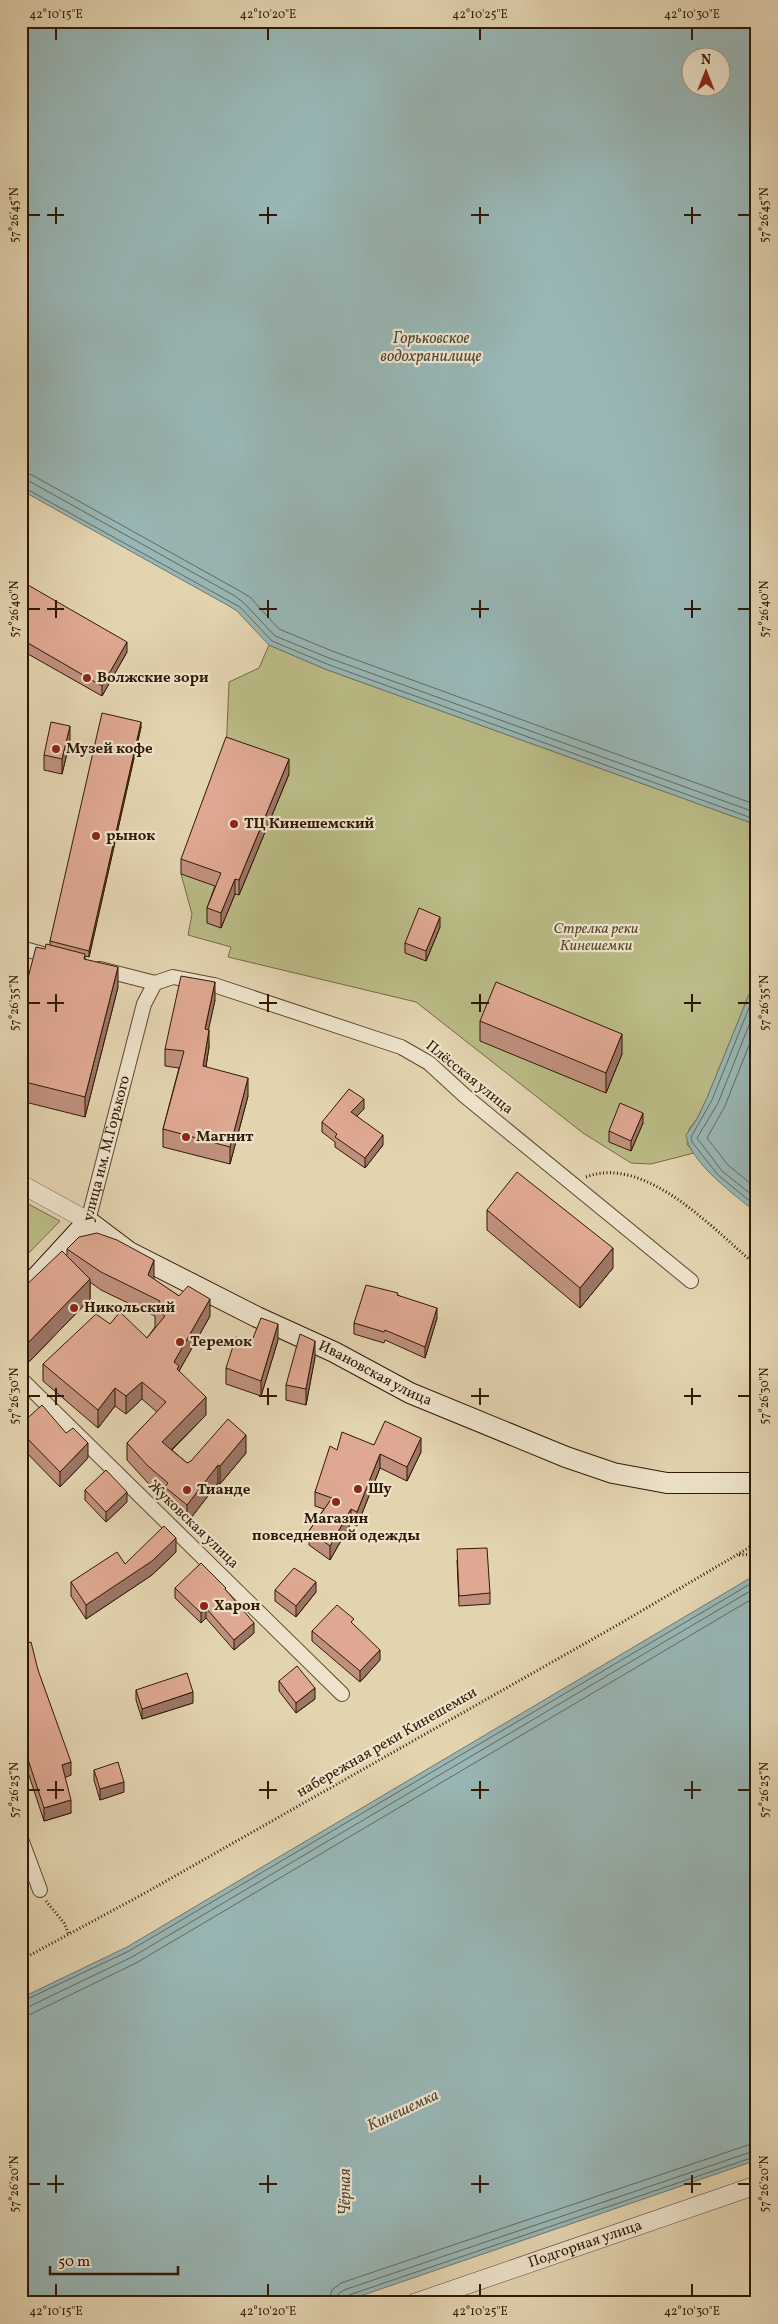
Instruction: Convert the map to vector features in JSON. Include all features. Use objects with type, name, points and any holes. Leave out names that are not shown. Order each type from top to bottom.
[{"type":"main road","name":"улица им. М.Горького","points":[[21,1294],[88,1222]]},
{"type":"main road","name":"Ивановская улица","points":[[88,1222],[129,1252],[257,1317],[334,1352],[410,1393],[566,1457],[613,1473],[667,1483],[757,1483]]},
{"type":"street","points":[[21,948],[69,961]]},
{"type":"street","points":[[88,966],[155,983]]},
{"type":"street","name":"Плёсская улица","points":[[155,983],[173,977],[214,984],[401,1047],[429,1063],[465,1096],[691,1281]]},
{"type":"street","name":"улица им. М.Горького","points":[[88,1222],[144,1004],[155,983]]},
{"type":"street","name":"Ивановская улица","points":[[21,1184],[88,1222]]},
{"type":"street","name":"Жуковская улица","points":[[21,1379],[342,1694]]},
{"type":"street","points":[[21,1839],[40,1890]]},
{"type":"street","name":"Подгорная улица","points":[[414,2303],[757,2185]]},
{"type":"path","points":[[575,1186],[582,1179],[606,1173],[627,1174],[649,1181],[669,1192],[757,1266]]},
{"type":"path","name":"набережная реки Кинешемки","points":[[21,1960],[70,1935],[621,1623],[757,1543]]},
{"type":"path","name":"набережная реки Кинешемки","points":[[736,1556],[757,1554]]},
{"type":"path","points":[[40,1890],[70,1935]]},
{"type":"green space","name":"Стрелка реки Кинешемки","points":[[269,645],[325,669],[757,825],[757,975],[707,1098],[697,1119],[689,1129],[687,1144],[694,1153],[651,1164],[631,1163],[583,1133],[416,1002],[228,957],[231,947],[188,935],[192,914],[181,874],[226,752],[229,682],[259,668]]},
{"type":"green space","points":[[21,1200],[60,1221],[21,1261]]},
{"type":"water","name":"Горьковское водохранилище","points":[[21,21],[757,21],[757,825],[325,669],[269,645],[237,611],[21,490]]},
{"type":"water","points":[[757,975],[757,1213],[705,1168],[689,1146],[686,1135],[697,1119],[707,1098]]},
{"type":"water","points":[[757,1574],[757,2160],[340,2303],[21,2303],[21,1998],[127,1947]]},
{"type":"building","points":[[21,581],[127,642],[102,686],[21,639]]},
{"type":"building","name":"рынок","points":[[102,713],[141,722],[89,951],[50,941]]},
{"type":"building","points":[[51,722],[70,726],[62,759],[44,755]]},
{"type":"building","name":"ТЦ Кинешемский","points":[[226,737],[289,759],[239,880],[235,879],[221,913],[207,908],[221,873],[181,859]]},
{"type":"building","points":[[419,908],[440,917],[426,951],[405,943]]},
{"type":"building","points":[[46,944],[85,954],[84,959],[118,967],[85,1097],[21,1081],[21,1005],[36,947],[45,949]]},
{"type":"building","points":[[181,976],[215,982],[205,1029],[209,1030],[203,1066],[248,1078],[230,1147],[163,1129],[184,1051],[165,1049]]},
{"type":"building","points":[[496,982],[622,1034],[606,1073],[480,1021]]},
{"type":"building","points":[[349,1089],[364,1099],[351,1112],[383,1135],[365,1158],[335,1137],[337,1134],[322,1122]]},
{"type":"building","points":[[620,1103],[643,1113],[631,1141],[609,1131]]},
{"type":"building","points":[[517,1172],[613,1248],[580,1288],[487,1210]]},
{"type":"building","points":[[97,1233],[117,1240],[154,1260],[148,1275],[179,1296],[188,1286],[210,1299],[174,1362],[179,1366],[177,1369],[206,1397],[162,1442],[187,1463],[191,1461],[228,1419],[246,1435],[220,1466],[218,1465],[187,1505],[165,1487],[168,1483],[148,1466],[127,1443],[166,1402],[142,1382],[126,1396],[115,1388],[98,1410],[43,1364],[96,1314],[110,1324],[120,1312],[147,1338],[165,1316],[155,1309],[160,1301],[101,1272],[67,1249],[79,1237]]},
{"type":"building","points":[[62,1251],[90,1279],[27,1344],[21,1338],[21,1290]]},
{"type":"building","points":[[366,1285],[398,1293],[397,1295],[437,1308],[425,1347],[385,1330],[384,1332],[354,1323]]},
{"type":"building","points":[[261,1318],[278,1324],[261,1381],[226,1368],[236,1337],[251,1343]]},
{"type":"building","points":[[300,1334],[315,1341],[306,1389],[286,1385]]},
{"type":"building","points":[[42,1405],[66,1433],[73,1428],[88,1443],[60,1472],[21,1432],[21,1424]]},
{"type":"building","points":[[385,1421],[421,1438],[407,1467],[380,1454],[357,1512],[351,1509],[330,1546],[309,1531],[332,1498],[315,1492],[330,1446],[337,1450],[342,1432],[374,1445]]},
{"type":"building","points":[[106,1470],[127,1492],[106,1512],[85,1490]]},
{"type":"building","points":[[164,1526],[176,1538],[152,1561],[86,1605],[71,1582],[117,1552],[125,1564]]},
{"type":"building","points":[[487,1548],[490,1593],[459,1596],[457,1549]]},
{"type":"building","points":[[201,1563],[226,1588],[254,1623],[234,1640],[206,1608],[201,1613],[175,1588]]},
{"type":"building","points":[[294,1568],[316,1582],[296,1606],[275,1590]]},
{"type":"building","points":[[337,1605],[354,1619],[351,1622],[380,1650],[360,1671],[312,1631]]},
{"type":"building","points":[[31,1642],[38,1670],[71,1762],[62,1765],[71,1800],[44,1808],[21,1738],[21,1645]]},
{"type":"building","points":[[297,1666],[315,1688],[296,1703],[279,1681]]},
{"type":"building","points":[[187,1673],[193,1692],[142,1709],[136,1690]]},
{"type":"building","points":[[118,1762],[124,1782],[100,1789],[94,1770]]},
{"type":"place","name":"Волжские зори","points":[[87,678]]},
{"type":"place","name":"Музей кофе","points":[[56,749]]},
{"type":"place","name":"ТЦ Кинешемский","points":[[234,824]]},
{"type":"place","name":"рынок","points":[[96,836]]},
{"type":"place","name":"Магнит","points":[[186,1137]]},
{"type":"place","name":"Никольский","points":[[74,1308]]},
{"type":"place","name":"Теремок","points":[[180,1342]]},
{"type":"place","name":"Шу","points":[[358,1489]]},
{"type":"place","name":"Тианде","points":[[187,1490]]},
{"type":"place","name":"Магазин повседневной одежды","points":[[336,1502]]},
{"type":"place","name":"Харон","points":[[204,1606]]},
{"type":"water label","name":"Кинешемка","points":[[403,2111]]},
{"type":"water label","name":"Чёрная","points":[[346,2192]]}]
